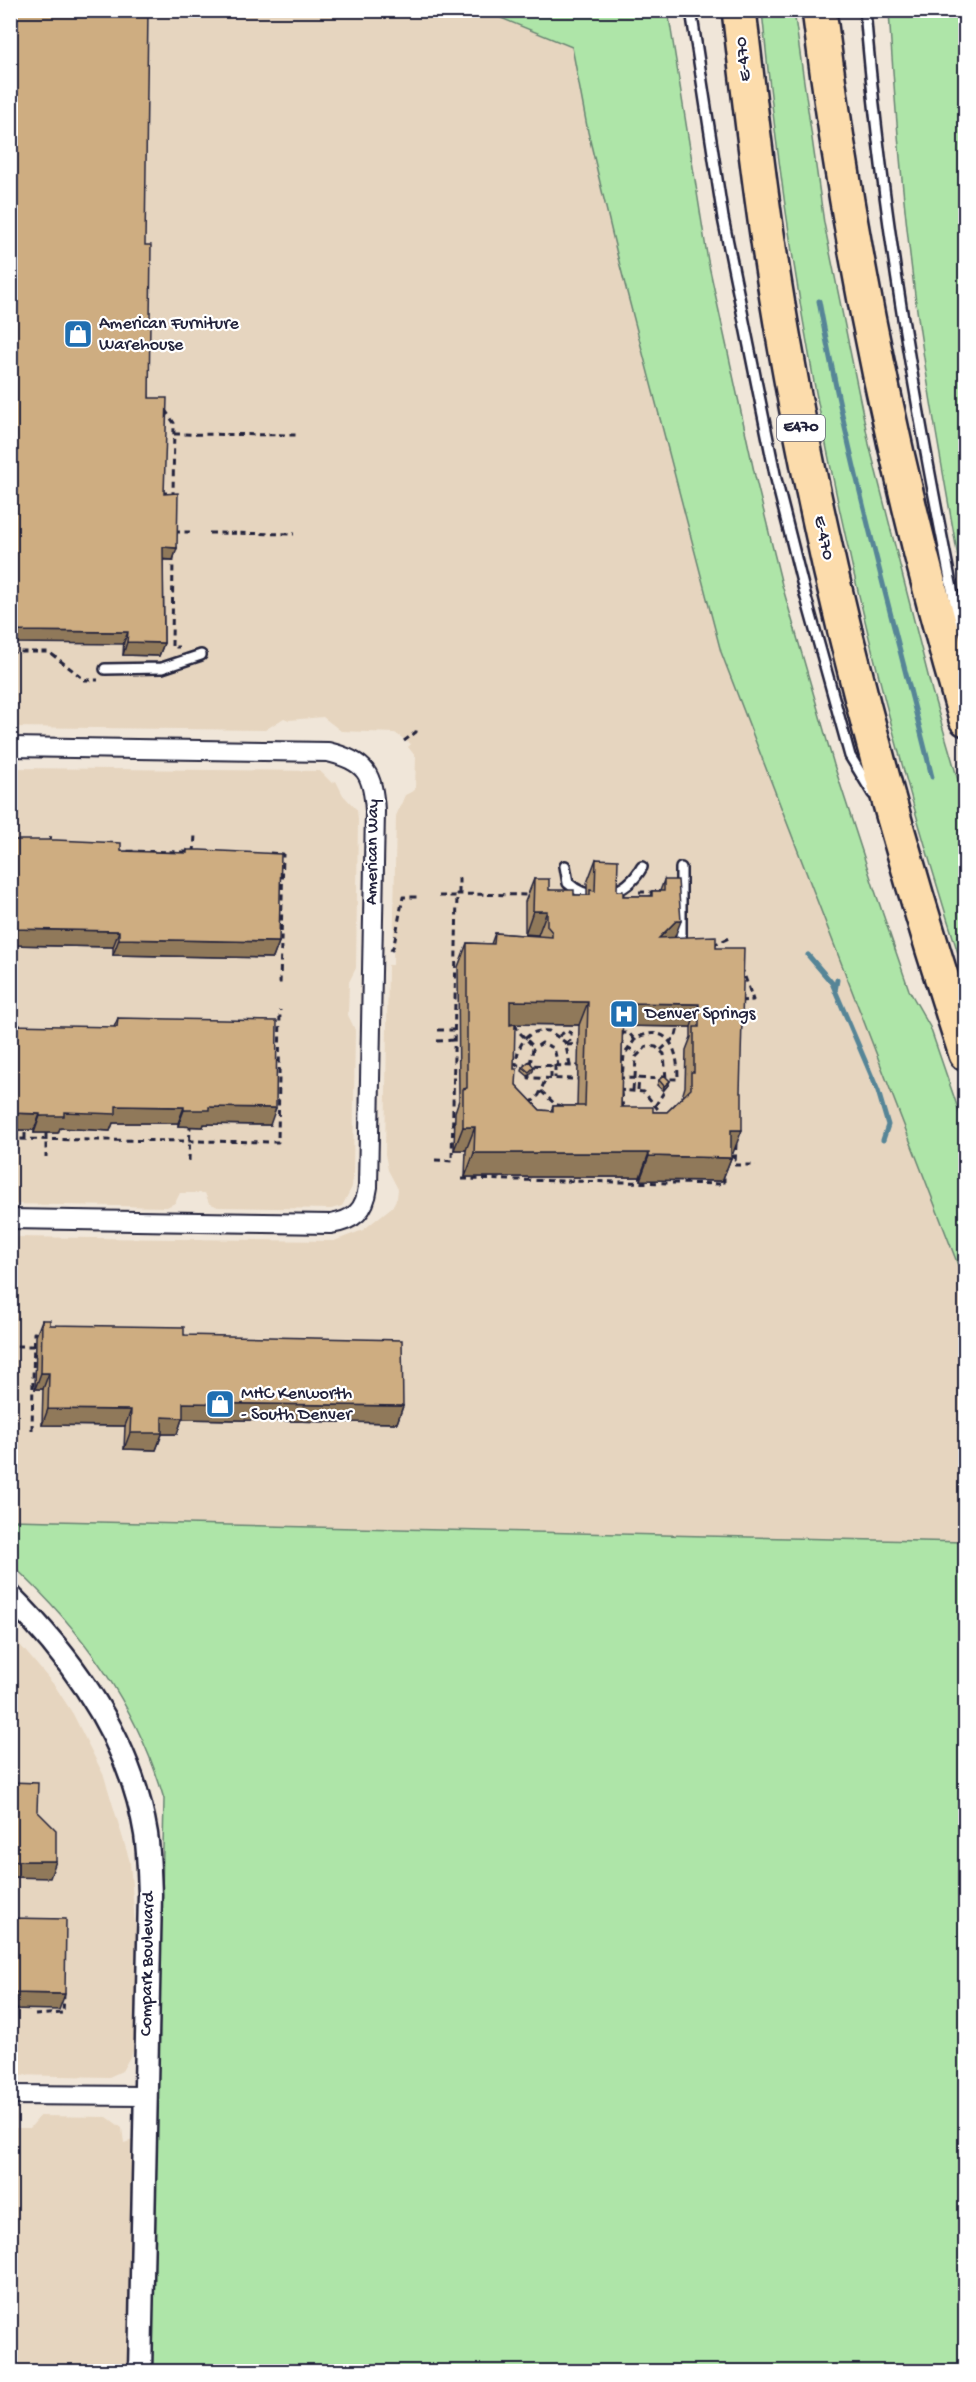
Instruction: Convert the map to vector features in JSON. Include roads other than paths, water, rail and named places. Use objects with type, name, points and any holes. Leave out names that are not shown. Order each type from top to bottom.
[{"type":"highway","name":"E-470","points":[[739,10],[775,286],[810,475],[852,662],[899,838],[966,1053]]},
{"type":"highway","points":[[819,10],[839,160],[865,308],[954,679],[966,719]]},
{"type":"street","name":"American Way","points":[[10,747],[322,752],[352,760],[367,771],[374,788],[375,812],[368,1188],[359,1213],[353,1218],[331,1224],[10,1219]]},
{"type":"street","name":"Compark Boulevard","points":[[10,1596],[54,1644],[87,1690],[114,1737],[138,1800],[146,1835],[150,1894],[140,2372]]},
{"type":"street","points":[[10,2095],[145,2096]]},
{"type":"lane","points":[[691,10],[723,218],[745,334],[793,548],[850,756],[899,838]]},
{"type":"lane","points":[[865,10],[882,172],[901,311],[925,455],[955,604],[954,679]]},
{"type":"lane","points":[[105,669],[162,668],[201,655]]},
{"type":"lane","points":[[565,866],[566,876],[574,888],[590,895],[602,896],[616,892],[629,884],[642,867]]},
{"type":"lane","points":[[681,868],[681,953]]},
{"type":"waterway","points":[[819,301],[857,480],[932,777]]},
{"type":"waterway","points":[[808,955],[832,983],[878,1091],[888,1125],[883,1140]]},
{"type":"waterway","points":[[835,991],[837,980]]},
{"type":"place","name":"American Furniture Warehouse","points":[[78,334]]},
{"type":"place","name":"Denver Springs","points":[[624,1014]]},
{"type":"place","name":"MHC Kenworth - South Denver","points":[[220,1404]]}]
